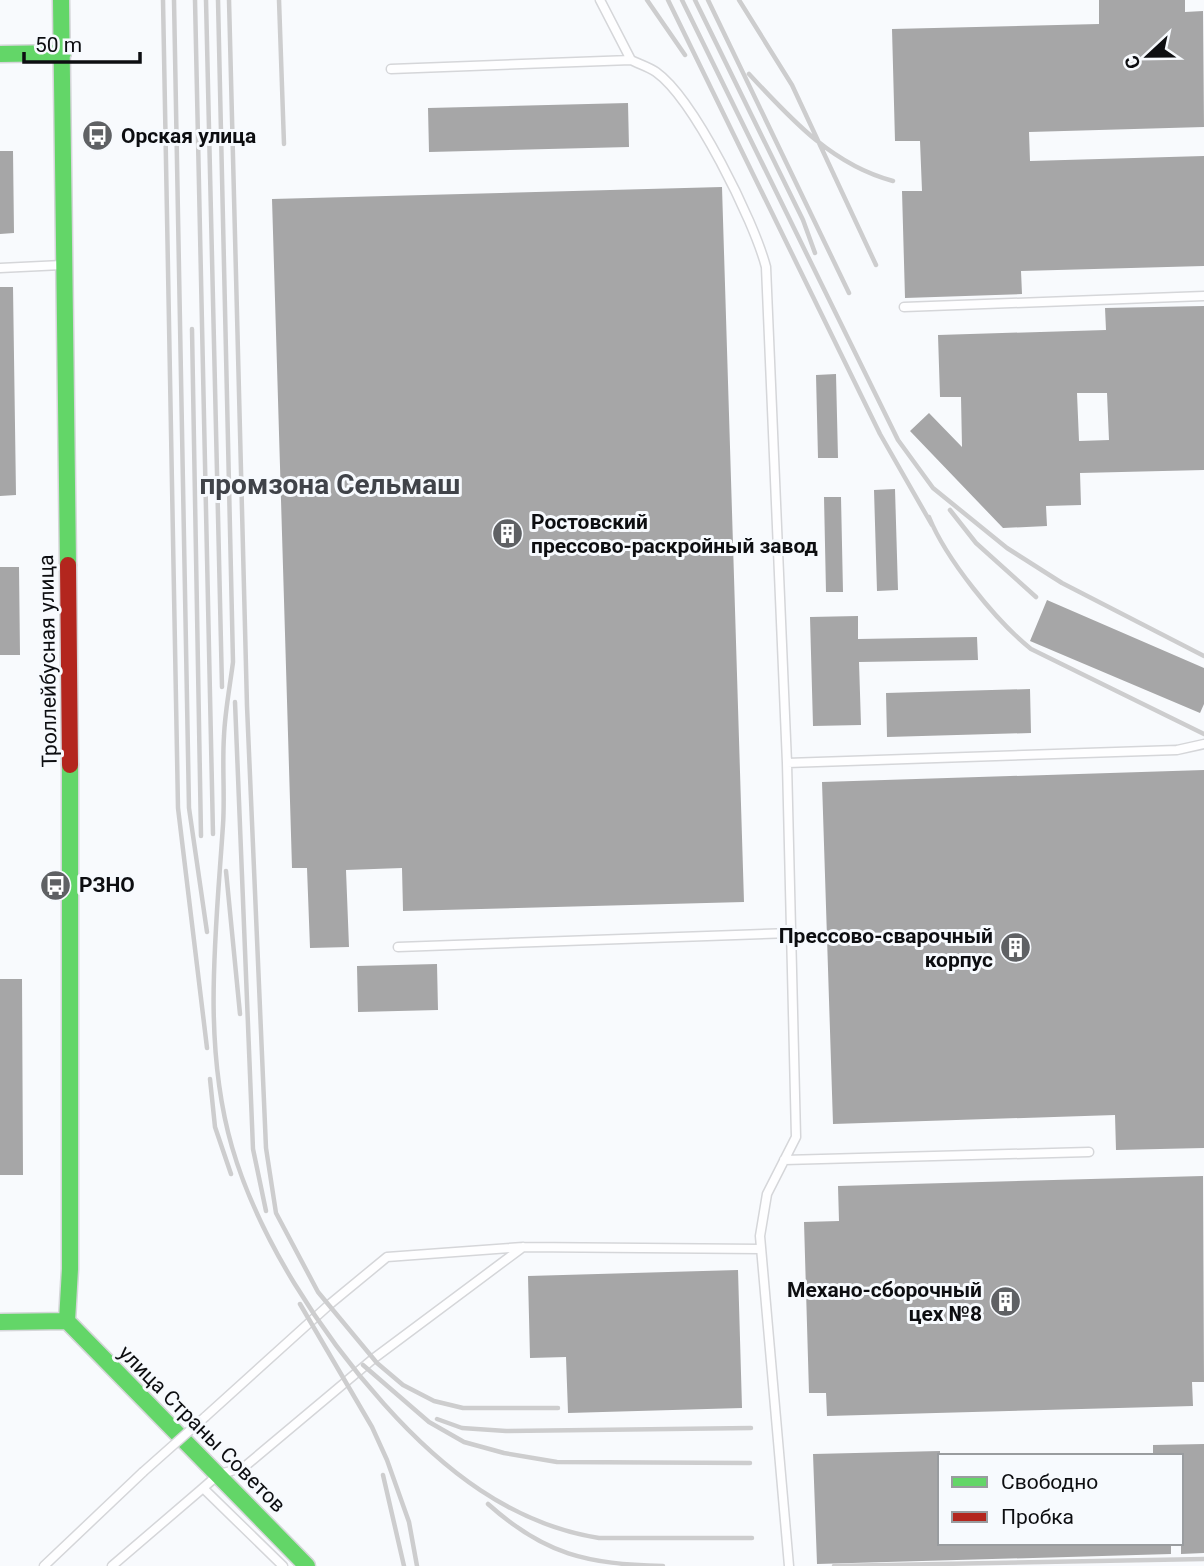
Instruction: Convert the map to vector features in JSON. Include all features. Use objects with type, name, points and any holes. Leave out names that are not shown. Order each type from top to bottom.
[{"type":"main road","name":"Троллейбусная улица","points":[[61,0],[72,886],[70,1269],[66,1321]]},
{"type":"main road","points":[[0,54],[63,53]]},
{"type":"main road","points":[[0,1322],[66,1321]]},
{"type":"main road","name":"улица Страны Советов","points":[[66,1321],[307,1566]]},
{"type":"lane","points":[[600,0],[631,60]]},
{"type":"lane","points":[[391,69],[631,60],[657,72],[682,100],[739,193],[760,244],[766,267],[787,763],[796,1137],[767,1194],[760,1236],[789,1566]]},
{"type":"lane","points":[[0,268],[65,265]]},
{"type":"lane","points":[[904,307],[1204,296]]},
{"type":"lane","points":[[787,763],[1177,750],[1204,744]]},
{"type":"lane","points":[[398,947],[791,933]]},
{"type":"lane","points":[[784,1160],[1089,1152]]},
{"type":"lane","points":[[44,1566],[143,1472],[330,1304],[387,1257],[523,1247],[761,1249]]},
{"type":"lane","points":[[111,1566],[219,1474],[243,1468],[373,1359],[523,1247]]},
{"type":"lane","points":[[203,1488],[283,1566]]},
{"type":"building","points":[[1099,0],[1185,0],[1185,12],[1203,11],[1204,127],[1029,132],[1030,161],[1204,156],[1204,266],[1021,271],[1022,294],[905,298],[902,191],[922,191],[920,141],[895,141],[892,29],[1099,24]]},
{"type":"building","points":[[628,103],[629,147],[429,152],[428,108]]},
{"type":"building","points":[[0,151],[13,151],[14,233],[0,234]]},
{"type":"building","name":"Ростовский прессово-раскройный завод","points":[[722,187],[744,902],[403,911],[402,868],[346,870],[349,947],[310,948],[307,868],[292,868],[272,199]]},
{"type":"building","points":[[0,287],[13,287],[16,495],[0,496]]},
{"type":"building","points":[[1204,306],[1204,470],[1080,473],[1081,505],[1046,506],[1047,526],[1003,528],[910,431],[929,413],[962,447],[961,397],[940,397],[938,335],[1106,330],[1105,308]],"holes":[[[1077,393],[1107,393],[1109,440],[1079,441]]]},
{"type":"building","points":[[836,374],[838,458],[818,458],[816,375]]},
{"type":"building","points":[[895,489],[898,590],[877,591],[874,490]]},
{"type":"building","points":[[824,497],[841,497],[843,592],[826,592]]},
{"type":"building","points":[[0,567],[19,567],[20,655],[0,655]]},
{"type":"building","points":[[1047,600],[1204,668],[1204,704],[1200,713],[1030,641]]},
{"type":"building","points":[[858,616],[858,639],[977,637],[978,660],[859,662],[861,725],[813,726],[810,617]]},
{"type":"building","points":[[1030,689],[1031,733],[887,737],[886,693]]},
{"type":"building","name":"Прессово-сварочный корпус","points":[[1204,770],[1204,1148],[1116,1150],[1115,1115],[833,1124],[822,782]]},
{"type":"building","points":[[437,964],[438,1010],[358,1012],[357,966]]},
{"type":"building","points":[[0,979],[22,979],[23,1175],[0,1175]]},
{"type":"building","name":"Механо-сборочный цех №8","points":[[1203,1176],[1204,1382],[1192,1382],[1193,1406],[827,1416],[826,1393],[809,1393],[804,1222],[839,1221],[838,1186]]},
{"type":"building","points":[[738,1270],[742,1408],[568,1413],[566,1357],[530,1358],[528,1276]]},
{"type":"building","points":[[1204,1444],[1204,1553],[1181,1554],[1183,1454],[1153,1454],[1153,1445]]},
{"type":"building","points":[[940,1451],[938,1545],[1171,1545],[1171,1554],[817,1564],[813,1454]]},
{"type":"railway","points":[[163,0],[178,808],[207,1048]]},
{"type":"railway","points":[[174,0],[189,808],[207,932]]},
{"type":"railway","points":[[195,0],[213,834]]},
{"type":"railway","points":[[206,0],[222,687]]},
{"type":"railway","points":[[218,0],[233,662],[224,736],[224,814],[215,946],[214,1027],[223,1108],[243,1181],[294,1283],[360,1377],[406,1428],[454,1471],[480,1490],[536,1520],[599,1538],[752,1538]]},
{"type":"railway","points":[[229,0],[247,706],[266,1148],[276,1213],[318,1292],[377,1363],[403,1385],[434,1401],[463,1408],[558,1408]]},
{"type":"railway","points":[[279,0],[284,144]]},
{"type":"railway","points":[[647,0],[685,55]]},
{"type":"railway","points":[[668,0],[880,434],[932,525]]},
{"type":"railway","points":[[682,0],[898,440],[933,488],[1007,548],[1062,583],[1204,656]]},
{"type":"railway","points":[[695,0],[803,220],[815,253]]},
{"type":"railway","points":[[708,0],[849,293]]},
{"type":"railway","points":[[739,0],[792,85],[876,265]]},
{"type":"railway","points":[[749,74],[797,123],[832,152],[871,174],[893,181]]},
{"type":"railway","points":[[192,329],[201,836]]},
{"type":"railway","points":[[950,510],[976,543],[1036,597]]},
{"type":"railway","points":[[929,517],[947,551],[973,588],[1031,649],[1204,734]]},
{"type":"railway","points":[[235,702],[253,1149],[266,1211]]},
{"type":"railway","points":[[226,871],[240,1014]]},
{"type":"railway","points":[[210,1079],[215,1127],[231,1174]]},
{"type":"railway","points":[[300,1304],[372,1427],[387,1460],[409,1522],[417,1566]]},
{"type":"railway","points":[[363,1365],[429,1422],[464,1442],[504,1453],[557,1462],[750,1463]]},
{"type":"railway","points":[[437,1419],[462,1428],[506,1431],[751,1428]]},
{"type":"railway","points":[[383,1475],[404,1566]]},
{"type":"railway","points":[[488,1504],[548,1546],[589,1559],[663,1566]]},
{"type":"railway","points":[[834,1566],[1204,1559]]},
{"type":"traffic: fast","points":[[61,0],[68,565]]},
{"type":"traffic: fast","points":[[0,54],[63,53]]},
{"type":"traffic: fast","points":[[67,1321],[70,1269],[70,765]]},
{"type":"traffic: fast","points":[[67,1321],[307,1566]]},
{"type":"traffic: fast","points":[[0,1322],[67,1321]]},
{"type":"traffic: jam","points":[[68,565],[70,765]]},
{"type":"place","name":"Орская улица","points":[[98,136]]},
{"type":"place","name":"Ростовский прессово-раскройный завод","points":[[508,534]]},
{"type":"place","name":"РЗНО","points":[[56,885]]},
{"type":"place","name":"Прессово-сварочный корпус","points":[[1016,948]]},
{"type":"place","name":"Механо-сборочный цех №8","points":[[1005,1302]]},
{"type":"district","name":"промзона Сельмаш","points":[[330,484]]}]
